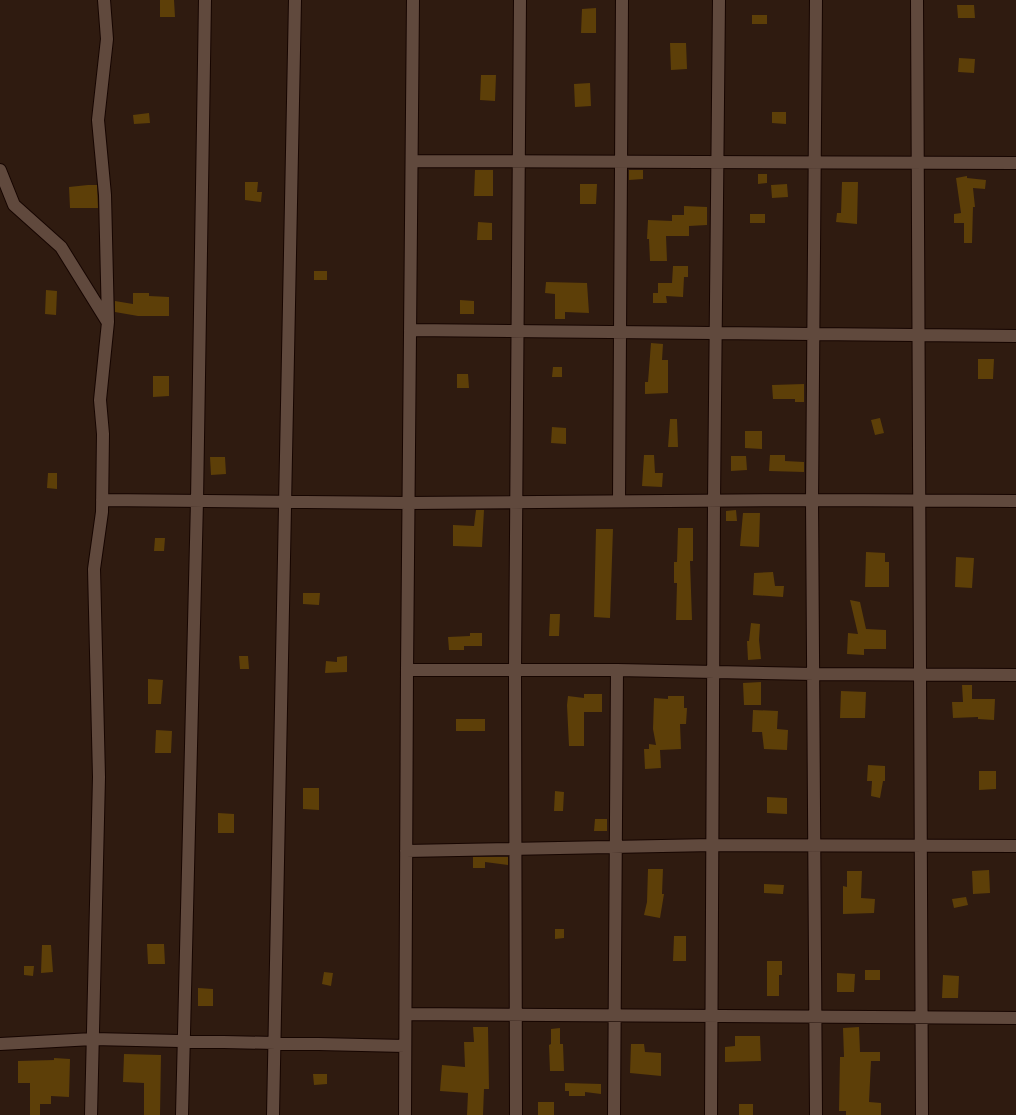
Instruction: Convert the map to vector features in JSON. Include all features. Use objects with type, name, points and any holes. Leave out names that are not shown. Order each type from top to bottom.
[{"type":"street","points":[[92,1115],[99,777],[94,568],[102,500],[103,434],[100,400],[108,322],[105,195],[98,120],[106,39],[104,0]]},
{"type":"street","points":[[182,1115],[197,501],[205,0]]},
{"type":"street","points":[[273,1115],[295,0]]},
{"type":"street","points":[[405,1115],[408,503],[414,0]]},
{"type":"street","points":[[516,1115],[515,670],[520,0]]},
{"type":"street","points":[[619,502],[622,0]]},
{"type":"street","points":[[711,1115],[715,334],[719,0]]},
{"type":"street","points":[[816,0],[812,500],[816,1115]]},
{"type":"street","points":[[917,0],[922,1115]]},
{"type":"street","points":[[412,161],[1016,163]]},
{"type":"street","points":[[0,170],[14,205],[61,247],[108,322]]},
{"type":"street","points":[[410,330],[1016,336]]},
{"type":"street","points":[[102,500],[408,503],[812,500],[1016,501]]},
{"type":"street","points":[[407,670],[617,670],[814,674],[1016,675]]},
{"type":"street","points":[[614,1115],[617,670]]},
{"type":"street","points":[[406,851],[713,845],[1016,846]]},
{"type":"street","points":[[406,1014],[815,1015],[1016,1018]]},
{"type":"street","points":[[0,1044],[93,1039],[405,1046]]},
{"type":"building","points":[[160,0],[174,0],[175,17],[160,17]]},
{"type":"building","points":[[957,5],[974,5],[975,18],[958,18]]},
{"type":"building","points":[[596,8],[596,33],[581,33],[582,9]]},
{"type":"building","points":[[752,15],[767,15],[767,24],[752,24]]},
{"type":"building","points":[[670,43],[686,43],[687,69],[671,70]]},
{"type":"building","points":[[959,58],[975,59],[974,73],[958,72]]},
{"type":"building","points":[[481,75],[496,75],[495,101],[480,100]]},
{"type":"building","points":[[590,83],[591,106],[575,107],[574,84]]},
{"type":"building","points":[[772,112],[786,112],[786,124],[772,123]]},
{"type":"building","points":[[149,113],[150,123],[134,124],[133,115]]},
{"type":"building","points":[[475,170],[493,170],[493,196],[474,196]]},
{"type":"building","points":[[629,170],[643,170],[643,179],[629,180]]},
{"type":"building","points":[[758,174],[767,174],[767,183],[758,184]]},
{"type":"building","points":[[967,176],[967,178],[986,180],[985,189],[973,188],[975,207],[973,207],[972,243],[964,243],[964,223],[954,223],[954,214],[961,213],[956,178]]},
{"type":"building","points":[[245,182],[258,182],[257,192],[262,192],[261,202],[245,200]]},
{"type":"building","points":[[842,182],[858,182],[857,224],[836,222],[837,213],[841,213]]},
{"type":"building","points":[[580,184],[597,184],[596,204],[580,204]]},
{"type":"building","points":[[787,184],[788,197],[772,198],[771,185]]},
{"type":"building","points":[[97,185],[98,208],[70,208],[69,187]]},
{"type":"building","points":[[684,206],[707,207],[707,225],[689,226],[689,236],[666,236],[667,261],[650,261],[649,239],[647,239],[648,220],[672,221],[672,215],[684,215]]},
{"type":"building","points":[[750,214],[765,214],[765,223],[750,223]]},
{"type":"building","points":[[478,222],[492,223],[492,240],[477,240]]},
{"type":"building","points":[[673,266],[688,266],[688,277],[684,277],[683,297],[666,296],[667,303],[653,303],[653,293],[658,293],[658,283],[672,283]]},
{"type":"building","points":[[314,271],[327,271],[327,280],[314,280]]},
{"type":"building","points":[[546,282],[587,283],[589,313],[565,312],[565,319],[555,319],[555,294],[545,293]]},
{"type":"building","points":[[46,290],[57,291],[56,315],[45,314]]},
{"type":"building","points":[[133,293],[149,293],[149,296],[169,297],[169,316],[138,316],[115,312],[115,301],[133,304]]},
{"type":"building","points":[[460,300],[474,301],[474,314],[460,314]]},
{"type":"building","points":[[651,343],[663,344],[662,360],[668,360],[668,393],[645,394],[645,382],[648,382]]},
{"type":"building","points":[[978,359],[994,359],[993,379],[978,379]]},
{"type":"building","points":[[553,367],[562,367],[562,377],[552,377]]},
{"type":"building","points":[[457,374],[468,374],[469,388],[457,388]]},
{"type":"building","points":[[153,376],[169,376],[169,396],[153,397]]},
{"type":"building","points":[[804,384],[804,402],[795,402],[795,399],[773,399],[772,385]]},
{"type":"building","points":[[880,418],[884,433],[875,435],[871,420]]},
{"type":"building","points":[[670,419],[677,419],[678,447],[668,447]]},
{"type":"building","points":[[552,427],[566,428],[566,444],[551,443]]},
{"type":"building","points":[[745,431],[762,431],[762,449],[745,448]]},
{"type":"building","points":[[644,455],[654,455],[655,473],[663,473],[662,487],[642,486]]},
{"type":"building","points":[[770,455],[785,455],[785,461],[804,462],[804,472],[769,471]]},
{"type":"building","points":[[731,456],[746,456],[747,470],[731,471]]},
{"type":"building","points":[[210,457],[225,457],[226,474],[211,475]]},
{"type":"building","points":[[48,473],[57,473],[57,489],[47,488]]},
{"type":"building","points":[[476,510],[484,510],[482,547],[453,546],[453,525],[474,526]]},
{"type":"building","points":[[736,510],[737,521],[726,521],[726,511]]},
{"type":"building","points":[[743,513],[760,513],[759,547],[740,546]]},
{"type":"building","points":[[678,528],[693,528],[693,561],[690,561],[692,620],[676,620],[677,583],[674,583],[674,562],[677,562]]},
{"type":"building","points":[[596,529],[613,529],[610,618],[594,617]]},
{"type":"building","points":[[155,538],[165,538],[164,551],[154,551]]},
{"type":"building","points":[[866,552],[885,553],[885,562],[889,562],[889,587],[865,587]]},
{"type":"building","points":[[956,557],[974,558],[972,588],[955,587]]},
{"type":"building","points":[[773,572],[775,586],[784,586],[783,597],[753,595],[754,573]]},
{"type":"building","points":[[303,593],[320,593],[319,605],[303,604]]},
{"type":"building","points":[[850,600],[860,602],[866,629],[886,630],[886,649],[864,649],[864,655],[847,654],[848,633],[858,634]]},
{"type":"building","points":[[550,614],[560,614],[559,636],[549,636]]},
{"type":"building","points":[[751,623],[760,624],[759,640],[761,659],[748,660],[747,641],[749,641]]},
{"type":"building","points":[[470,633],[482,633],[482,646],[464,646],[464,650],[449,650],[448,637],[470,636]]},
{"type":"building","points":[[239,656],[248,656],[249,669],[240,669]]},
{"type":"building","points":[[347,656],[347,672],[325,673],[326,661],[337,662],[337,657]]},
{"type":"building","points":[[148,679],[163,680],[161,704],[148,704]]},
{"type":"building","points":[[761,682],[761,705],[744,705],[743,683]]},
{"type":"building","points":[[962,685],[972,685],[972,699],[995,699],[994,720],[978,719],[978,717],[953,718],[952,702],[963,702]]},
{"type":"building","points":[[841,691],[866,692],[865,718],[840,718]]},
{"type":"building","points":[[584,694],[602,694],[602,712],[584,712],[584,746],[569,746],[568,696],[584,698]]},
{"type":"building","points":[[668,696],[684,696],[684,708],[687,708],[686,724],[680,724],[681,749],[660,750],[661,768],[645,769],[644,749],[649,749],[649,744],[656,745],[653,729],[654,698],[668,699]]},
{"type":"building","points":[[753,710],[778,711],[777,729],[788,730],[787,750],[764,749],[762,732],[752,732]]},
{"type":"building","points":[[456,719],[485,719],[485,731],[456,731]]},
{"type":"building","points":[[156,730],[172,731],[171,753],[155,753]]},
{"type":"building","points":[[868,765],[885,766],[885,781],[883,781],[880,798],[871,796],[872,781],[867,781]]},
{"type":"building","points":[[979,771],[996,771],[996,789],[979,790]]},
{"type":"building","points":[[303,788],[319,788],[319,810],[303,809]]},
{"type":"building","points":[[555,791],[564,792],[563,811],[554,811]]},
{"type":"building","points":[[767,797],[787,798],[787,814],[767,813]]},
{"type":"building","points":[[218,813],[234,814],[234,833],[218,833]]},
{"type":"building","points":[[595,819],[607,819],[607,831],[594,831]]},
{"type":"building","points":[[473,857],[508,857],[508,865],[485,862],[485,868],[473,868]]},
{"type":"building","points":[[648,869],[663,869],[662,894],[664,894],[660,918],[644,915],[647,902]]},
{"type":"building","points":[[989,870],[990,893],[973,894],[972,871]]},
{"type":"building","points":[[847,871],[862,871],[861,898],[875,899],[874,913],[843,914],[843,886],[847,887]]},
{"type":"building","points":[[764,884],[784,885],[783,894],[764,893]]},
{"type":"building","points":[[966,897],[968,905],[954,908],[952,899]]},
{"type":"building","points":[[555,929],[564,929],[564,938],[555,939]]},
{"type":"building","points":[[674,936],[686,936],[686,961],[673,961]]},
{"type":"building","points":[[147,944],[164,944],[165,964],[148,964]]},
{"type":"building","points":[[42,945],[51,945],[53,972],[41,973]]},
{"type":"building","points":[[767,961],[782,961],[782,975],[779,975],[779,996],[767,996]]},
{"type":"building","points":[[24,966],[34,966],[33,976],[24,975]]},
{"type":"building","points":[[865,970],[880,970],[880,980],[865,980]]},
{"type":"building","points":[[324,972],[333,973],[331,986],[322,984]]},
{"type":"building","points":[[837,973],[855,974],[854,992],[837,992]]},
{"type":"building","points":[[943,975],[959,976],[958,998],[942,998]]},
{"type":"building","points":[[198,988],[213,989],[213,1006],[198,1006]]},
{"type":"building","points":[[473,1027],[488,1027],[489,1089],[484,1089],[483,1115],[467,1115],[468,1093],[440,1091],[442,1065],[465,1067],[464,1042],[474,1042]]},
{"type":"building","points":[[859,1027],[860,1052],[880,1052],[880,1061],[871,1061],[869,1102],[881,1103],[881,1115],[846,1115],[846,1111],[839,1111],[840,1057],[844,1057],[843,1028]]},
{"type":"building","points":[[560,1028],[560,1044],[563,1044],[564,1071],[550,1071],[549,1045],[551,1044],[551,1029]]},
{"type":"building","points":[[735,1036],[760,1036],[761,1061],[725,1062],[725,1047],[735,1046]]},
{"type":"building","points":[[631,1044],[644,1044],[645,1052],[661,1053],[661,1076],[630,1073]]},
{"type":"building","points":[[124,1054],[161,1055],[160,1115],[144,1115],[144,1083],[123,1082]]},
{"type":"building","points":[[54,1058],[70,1059],[69,1097],[51,1096],[51,1104],[40,1104],[40,1115],[30,1115],[30,1083],[18,1083],[18,1061],[54,1060]]},
{"type":"building","points":[[313,1074],[327,1074],[327,1084],[314,1085]]},
{"type":"building","points":[[565,1083],[601,1084],[601,1094],[585,1092],[585,1096],[569,1096],[569,1091],[565,1091]]},
{"type":"building","points":[[538,1102],[554,1102],[554,1115],[538,1115]]},
{"type":"building","points":[[739,1104],[753,1104],[753,1115],[739,1115]]}]
